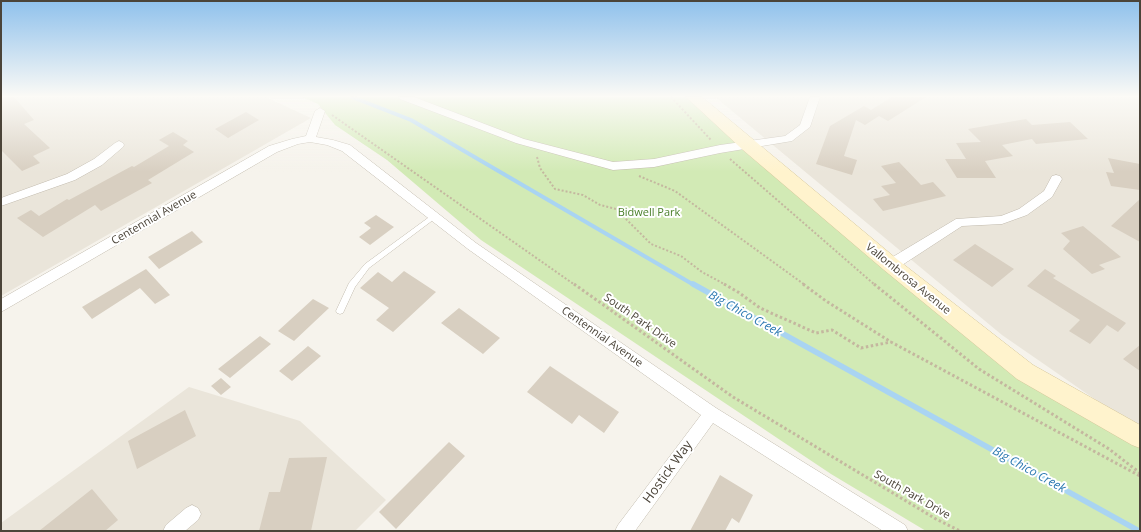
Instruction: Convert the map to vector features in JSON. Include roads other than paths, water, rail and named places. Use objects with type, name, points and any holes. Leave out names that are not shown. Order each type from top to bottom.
[{"type":"street","points":[[310,139],[316,122]]},
{"type":"street","points":[[469,122],[520,141],[613,166],[654,163],[720,149],[749,146],[788,139],[805,127],[807,122]]},
{"type":"street","name":"Vallombrosa Avenue","points":[[721,122],[890,265],[1025,372],[1140,437]]},
{"type":"street","name":"Centennial Avenue","points":[[1,306],[273,149],[296,141],[310,139],[329,142],[346,148],[472,246],[711,413],[880,521],[899,531]]},
{"type":"street","points":[[1,202],[71,177],[98,162],[120,145]]},
{"type":"street","points":[[890,265],[960,222],[1002,220],[1023,212],[1048,194],[1056,179]]},
{"type":"street","name":"Hostick Way","points":[[624,531],[711,413]]},
{"type":"street","points":[[172,531],[192,514]]},
{"type":"lane","points":[[340,311],[352,285],[367,266],[434,217]]},
{"type":"waterway","name":"Big Chico Creek","points":[[414,122],[694,285]]},
{"type":"waterway","name":"Big Chico Creek","points":[[693,284],[1139,531]]},
{"type":"park label","name":"Bidwell Park","points":[[649,213]]}]
